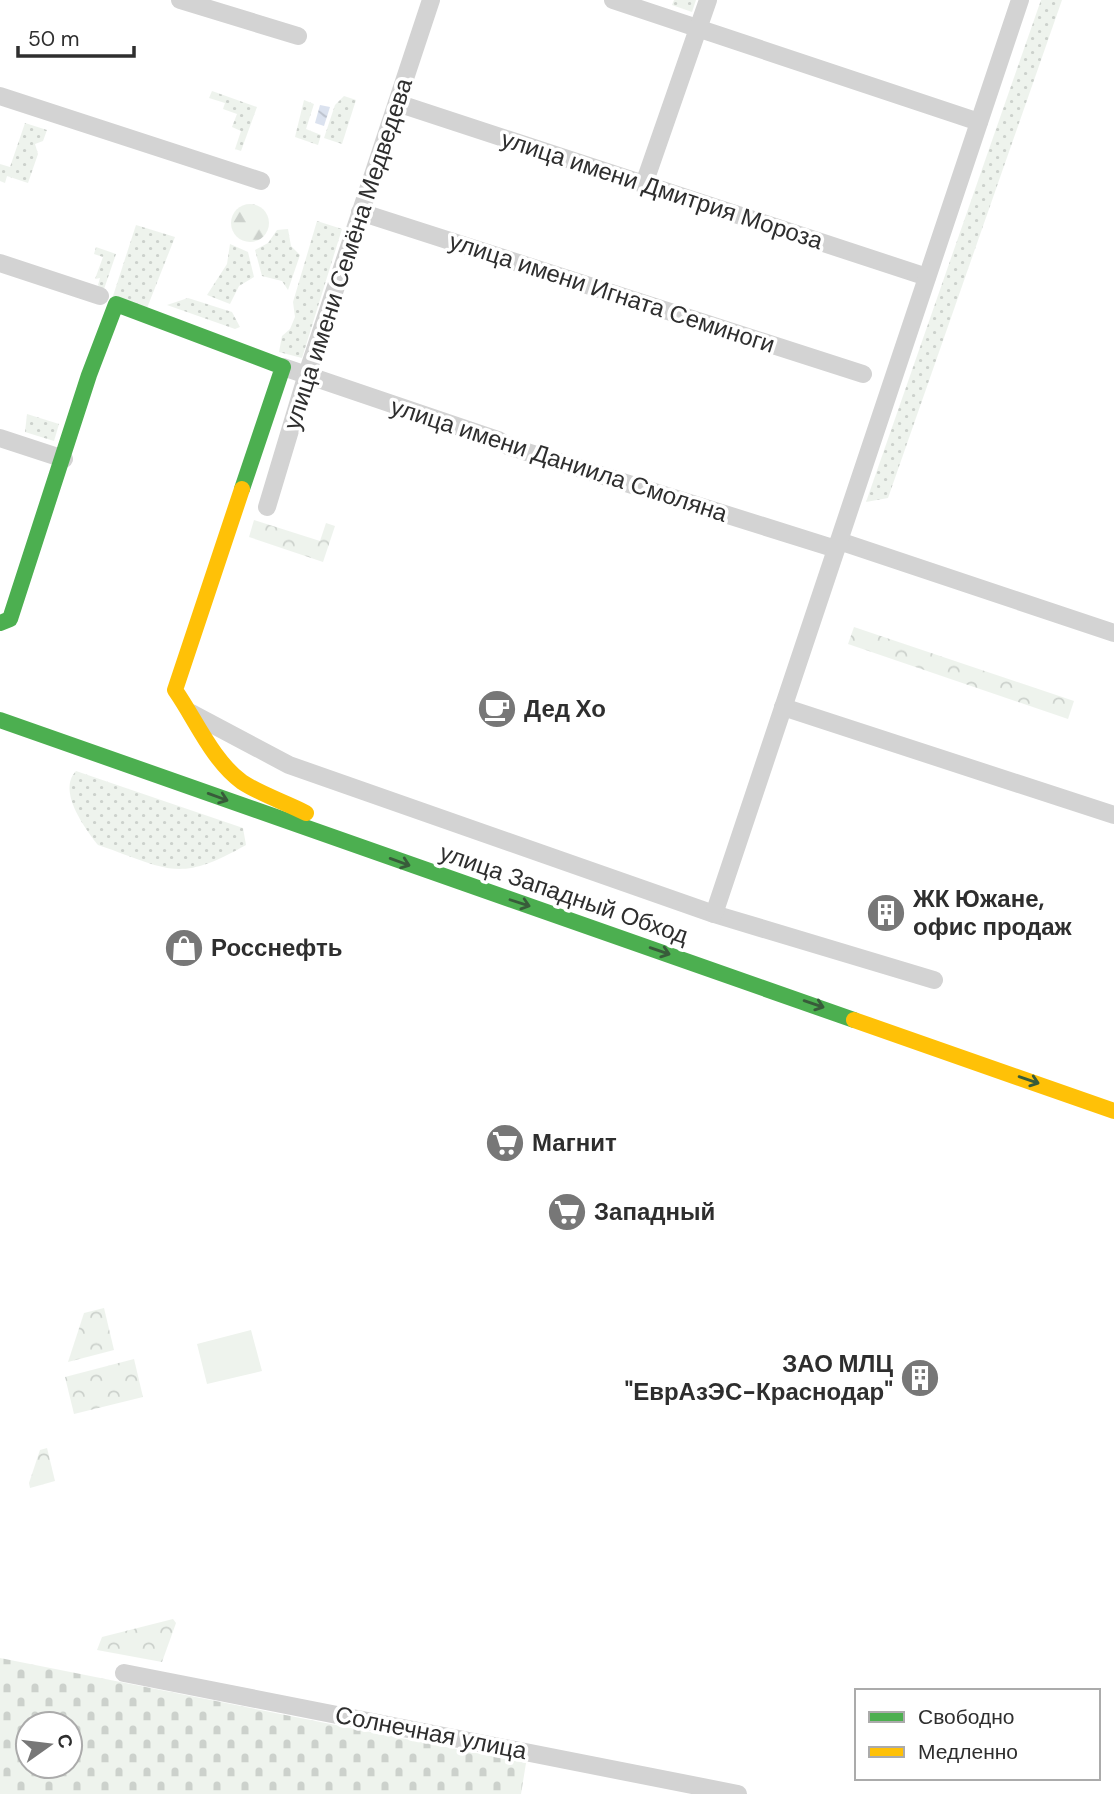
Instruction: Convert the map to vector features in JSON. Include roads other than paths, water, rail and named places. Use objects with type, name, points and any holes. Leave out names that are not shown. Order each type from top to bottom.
[{"type":"main road","points":[[5,621],[64,459],[89,374],[116,304],[283,367],[175,690],[234,775],[254,790],[281,798],[306,813]]},
{"type":"main road","name":"улица Западный Обход","points":[[0,707],[508,881]]},
{"type":"main road","name":"улица Западный Обход","points":[[0,720],[1114,1111]]},
{"type":"street","points":[[180,0],[298,36]]},
{"type":"street","name":"улица имени Семёна Медведева","points":[[267,508],[307,373],[431,0]]},
{"type":"street","points":[[613,0],[979,122]]},
{"type":"street","points":[[645,184],[708,0]]},
{"type":"street","points":[[714,914],[1020,0]]},
{"type":"street","points":[[0,96],[261,181]]},
{"type":"street","name":"улица имени Дмитрия Мороза","points":[[397,103],[928,277]]},
{"type":"street","name":"улица имени Игната Семиноги","points":[[360,212],[863,374]]},
{"type":"street","points":[[0,263],[100,296]]},
{"type":"street","name":"улица имени Даниила Смоляна","points":[[283,367],[498,440],[508,446],[838,545],[1114,633]]},
{"type":"street","points":[[0,438],[64,459]]},
{"type":"street","points":[[783,706],[1114,815]]},
{"type":"street","points":[[191,713],[289,765],[714,914],[934,980]]},
{"type":"street","name":"Солнечная улица","points":[[124,1673],[738,1794]]},
{"type":"water","points":[[320,105],[330,107],[324,126],[315,123]]},
{"type":"place","name":"Дед Хо","points":[[497,709]]},
{"type":"place","name":"ЖК Южане, офис продаж","points":[[886,913]]},
{"type":"place","name":"Росснефть","points":[[184,948]]},
{"type":"place","name":"Магнит","points":[[505,1143]]},
{"type":"place","name":"Западный","points":[[567,1212]]},
{"type":"place","name":"ЗАО МЛЦ \"ЕврАзЭС-Краснодар\"","points":[[920,1378]]}]
